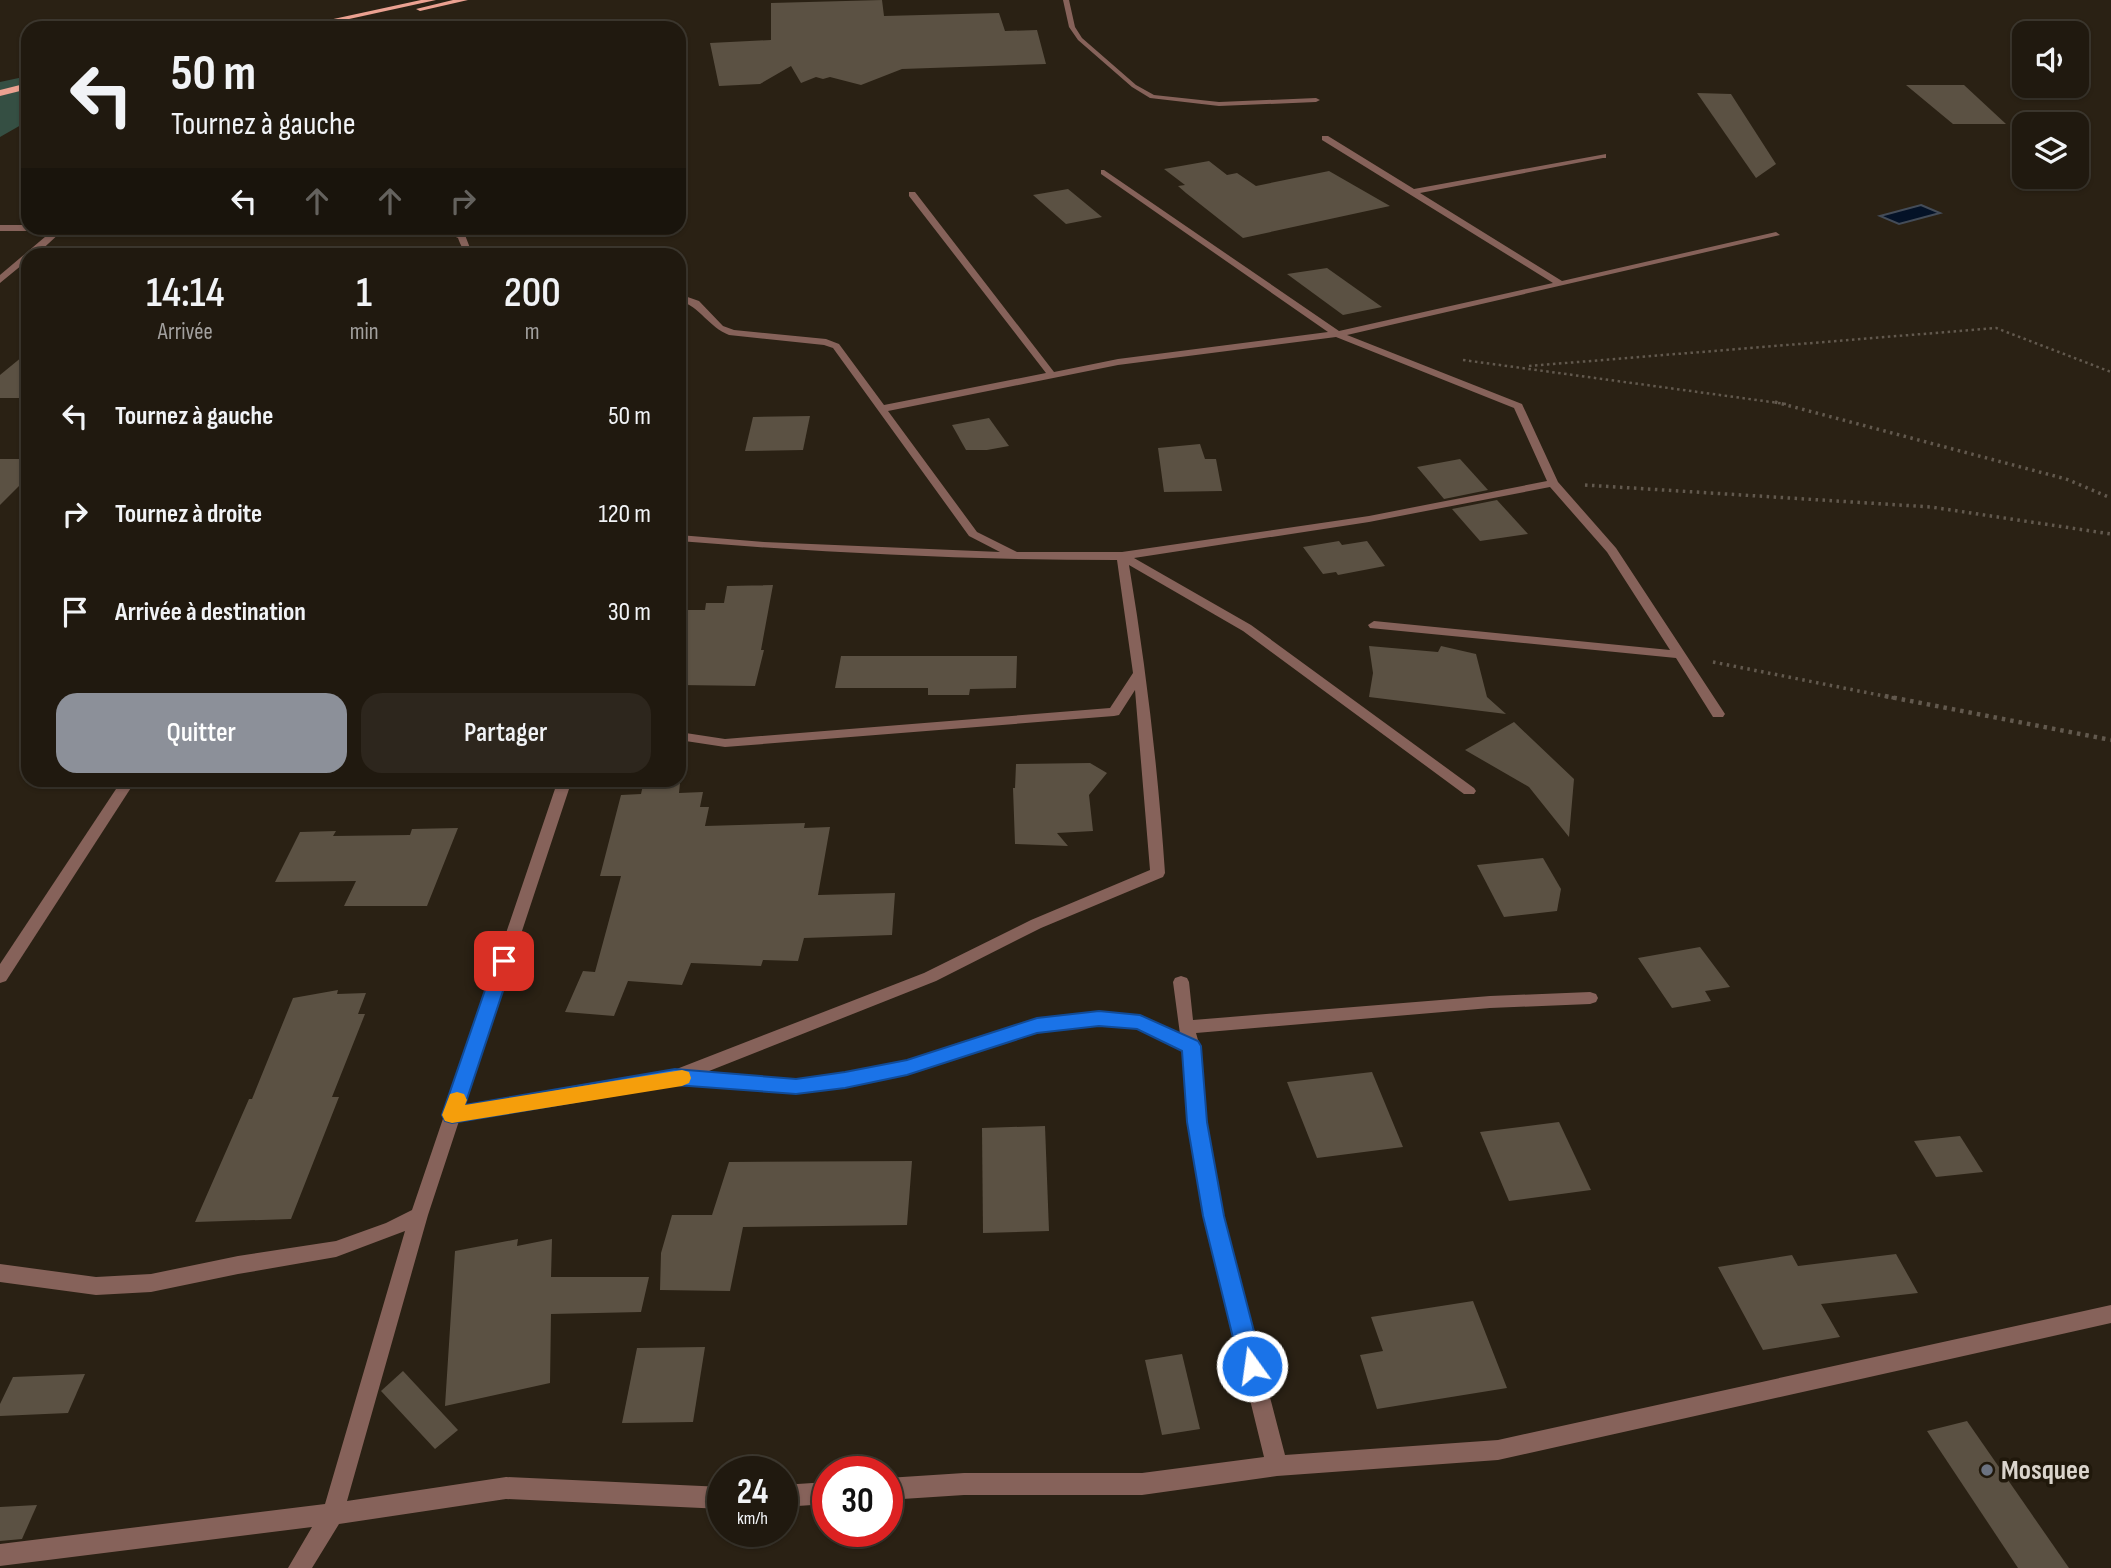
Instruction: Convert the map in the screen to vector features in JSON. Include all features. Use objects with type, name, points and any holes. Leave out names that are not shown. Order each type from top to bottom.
[{"type":"main road","points":[[330,21],[432,0]]},
{"type":"main road","points":[[367,21],[464,0]]},
{"type":"main road","points":[[0,93],[21,88]]},
{"type":"main road","points":[[0,102],[21,98]]},
{"type":"street","points":[[1066,0],[1072,27],[1080,39],[1134,86],[1152,97],[1219,104],[1316,100]]},
{"type":"street","points":[[1325,138],[1560,283]]},
{"type":"street","points":[[1413,192],[1603,156]]},
{"type":"street","points":[[1104,172],[1337,334],[1518,405],[1553,483],[1612,550],[1718,714]]},
{"type":"street","points":[[912,194],[1051,374]]},
{"type":"street","points":[[0,228],[21,228]]},
{"type":"street","points":[[882,409],[1051,374],[1337,334],[1776,234]]},
{"type":"street","points":[[37,248],[52,235]]},
{"type":"street","points":[[0,281],[21,262]]},
{"type":"street","points":[[686,299],[696,303],[720,328],[732,333],[818,341],[836,346],[973,534],[1018,556]]},
{"type":"street","points":[[686,539],[764,545],[1018,556],[1122,556],[1369,519],[1553,483]]},
{"type":"street","points":[[452,1115],[675,1077],[930,977],[1036,924],[1158,873],[1153,793],[1140,672],[1122,556]]},
{"type":"street","points":[[1122,556],[1247,628],[1469,791]]},
{"type":"street","points":[[1374,625],[1681,656]]},
{"type":"street","points":[[686,738],[725,743],[1114,712],[1140,672]]},
{"type":"street","points":[[0,977],[124,787]]},
{"type":"street","points":[[299,1568],[333,1514],[419,1216],[563,787]]},
{"type":"street","points":[[1181,982],[1186,1027],[1192,1046],[1197,1122],[1214,1216],[1277,1466]]},
{"type":"street","points":[[1186,1027],[1490,1002],[1590,998]]},
{"type":"street","points":[[675,1077],[796,1087],[907,1068],[1037,1025],[1099,1018],[1140,1022],[1192,1046]]},
{"type":"street","points":[[0,1273],[96,1286],[151,1283],[336,1249],[419,1216]]},
{"type":"street","points":[[903,1488],[964,1484],[1142,1483],[1277,1466],[1498,1450],[2111,1314]]},
{"type":"street","points":[[0,1555],[333,1514],[506,1488],[707,1497]]},
{"type":"path","points":[[1517,367],[1996,328],[2111,372]]},
{"type":"path","points":[[1450,358],[1783,403],[2067,479],[2111,498]]},
{"type":"path","points":[[1553,483],[1931,507],[2111,534]]},
{"type":"path","points":[[1681,656],[2111,740]]},
{"type":"green space","points":[[21,78],[21,125],[0,137],[0,82]]},
{"type":"water","points":[[1921,205],[1940,213],[1899,224],[1880,216]]},
{"type":"building","points":[[882,0],[884,16],[999,13],[1005,31],[1037,30],[1046,64],[902,69],[861,85],[830,77],[816,77],[801,83],[791,66],[760,84],[719,86],[710,43],[771,40],[771,3]]},
{"type":"building","points":[[1906,85],[1964,85],[2006,124],[1953,124]]},
{"type":"building","points":[[1697,93],[1731,94],[1776,164],[1756,178]]},
{"type":"building","points":[[1209,161],[1227,175],[1237,173],[1256,186],[1329,171],[1390,206],[1243,238],[1186,193],[1178,186],[1185,185],[1164,169]]},
{"type":"building","points":[[1068,189],[1102,217],[1066,224],[1033,195]]},
{"type":"building","points":[[1327,268],[1382,307],[1343,315],[1287,274]]},
{"type":"building","points":[[21,358],[21,398],[0,398],[0,375]]},
{"type":"building","points":[[810,416],[803,450],[745,451],[753,417]]},
{"type":"building","points":[[989,418],[1009,446],[966,450],[952,425]]},
{"type":"building","points":[[1200,444],[1205,459],[1216,459],[1222,491],[1164,492],[1158,448]]},
{"type":"building","points":[[0,459],[21,459],[21,484],[0,505]]},
{"type":"building","points":[[1460,459],[1488,490],[1444,499],[1417,467]]},
{"type":"building","points":[[1497,500],[1528,534],[1480,541],[1452,509]]},
{"type":"building","points":[[1339,541],[1342,545],[1367,541],[1385,566],[1338,575],[1336,572],[1323,574],[1303,547]]},
{"type":"building","points":[[773,585],[761,650],[764,650],[755,686],[686,685],[686,610],[705,610],[706,603],[724,603],[727,586]]},
{"type":"building","points":[[1369,646],[1438,652],[1441,646],[1476,654],[1487,697],[1506,714],[1369,697],[1373,673]]},
{"type":"building","points":[[841,656],[1017,656],[1016,688],[970,689],[969,695],[928,695],[928,688],[835,688]]},
{"type":"building","points":[[1514,722],[1574,779],[1569,837],[1529,787],[1465,750]]},
{"type":"building","points":[[1090,763],[1107,773],[1089,795],[1093,831],[1057,833],[1068,846],[1015,844],[1013,788],[1016,764]]},
{"type":"building","points":[[643,787],[680,787],[679,793],[703,792],[700,807],[709,807],[705,826],[805,823],[804,828],[830,827],[818,895],[895,893],[892,935],[804,938],[798,961],[763,960],[761,966],[691,963],[682,985],[628,981],[614,1016],[565,1012],[583,971],[595,972],[621,876],[600,876],[621,795],[641,794]]},
{"type":"building","points":[[458,828],[427,906],[344,906],[356,881],[275,882],[300,832],[336,831],[333,836],[410,835],[412,829]]},
{"type":"building","points":[[1543,858],[1561,889],[1557,911],[1504,917],[1477,865]]},
{"type":"building","points":[[1700,947],[1730,987],[1705,991],[1711,1001],[1672,1008],[1638,958]]},
{"type":"building","points":[[338,990],[337,994],[366,993],[358,1014],[365,1014],[332,1097],[339,1097],[291,1219],[195,1222],[249,1099],[252,1099],[293,998]]},
{"type":"building","points":[[1372,1072],[1403,1147],[1317,1158],[1287,1082]]},
{"type":"building","points":[[1559,1122],[1591,1190],[1509,1201],[1480,1132]]},
{"type":"building","points":[[1045,1126],[1049,1231],[983,1233],[982,1128]]},
{"type":"building","points":[[1960,1136],[1983,1172],[1936,1177],[1914,1141]]},
{"type":"building","points":[[912,1161],[907,1225],[743,1227],[730,1291],[660,1290],[661,1253],[672,1215],[712,1215],[729,1162]]},
{"type":"building","points":[[518,1239],[517,1246],[552,1239],[551,1277],[649,1277],[641,1312],[551,1314],[550,1383],[445,1406],[455,1251]]},
{"type":"building","points":[[1896,1254],[1918,1293],[1821,1304],[1840,1337],[1763,1350],[1718,1267],[1792,1255],[1798,1266]]},
{"type":"building","points":[[1473,1301],[1507,1388],[1377,1409],[1360,1355],[1383,1351],[1371,1317]]},
{"type":"building","points":[[705,1347],[693,1422],[622,1423],[637,1348]]},
{"type":"building","points":[[1182,1354],[1200,1429],[1162,1435],[1145,1360]]},
{"type":"building","points":[[403,1371],[458,1430],[435,1449],[381,1391]]},
{"type":"building","points":[[85,1374],[68,1413],[0,1416],[0,1404],[13,1377]]},
{"type":"building","points":[[1967,1421],[2069,1568],[2018,1568],[1927,1431]]},
{"type":"building","points":[[37,1505],[22,1539],[0,1541],[0,1507]]},
{"type":"slow traffic","points":[[457,1100],[452,1115],[682,1078]]},
{"type":"place","name":"Mosquee","points":[[1987,1470]]},
{"type":"route","points":[[504,961],[452,1115],[675,1077],[796,1087],[845,1080],[907,1068],[1037,1025],[1099,1018],[1140,1022],[1192,1046],[1197,1122],[1214,1216],[1252,1366]]}]
